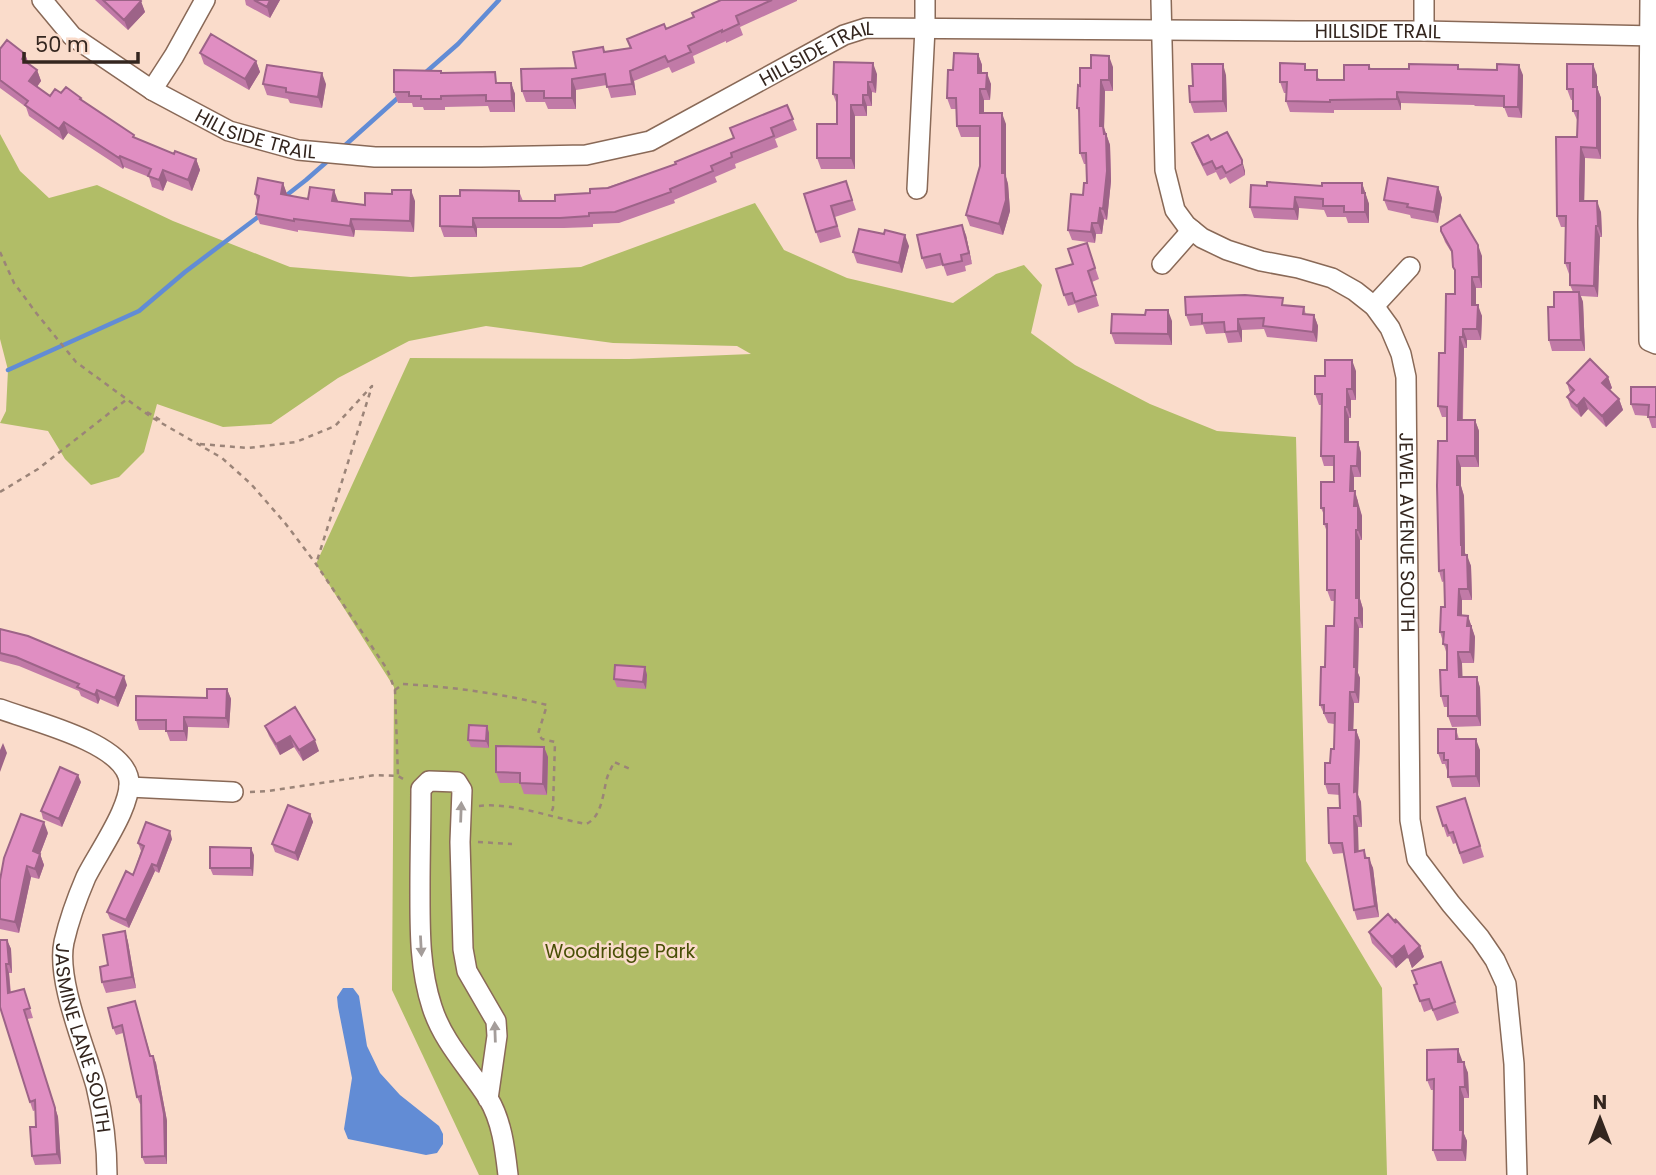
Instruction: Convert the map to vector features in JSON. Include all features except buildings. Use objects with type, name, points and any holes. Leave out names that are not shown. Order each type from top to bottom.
[{"type":"street","name":"HILLSIDE TRAIL","points":[[42,0],[72,36],[152,90],[229,131],[298,150],[375,157],[586,155],[650,141],[844,35],[866,28],[1424,31],[1653,36]]},
{"type":"street","points":[[152,90],[205,0]]},
{"type":"street","points":[[917,189],[925,0]]},
{"type":"street","name":"JEWEL AVENUE SOUTH","points":[[1161,0],[1165,170],[1175,210],[1186,225],[1202,238],[1227,250],[1332,278],[1355,291],[1374,306],[1390,328],[1401,354],[1406,377],[1410,820],[1414,849],[1417,859],[1495,960],[1506,984],[1514,1064],[1517,1175]]},
{"type":"street","points":[[1424,0],[1424,31]]},
{"type":"street","points":[[1650,0],[1653,36],[1648,223],[1650,341],[1656,344]]},
{"type":"street","points":[[1162,264],[1192,230]]},
{"type":"street","points":[[1374,306],[1410,267]]},
{"type":"street","points":[[0,709],[83,738],[108,751],[118,759],[129,776],[129,788],[233,792]]},
{"type":"street","points":[[488,1099],[497,1036],[496,1021],[467,971],[463,949],[460,842],[462,789],[457,782],[429,781],[421,789],[420,923],[423,974],[433,1010],[450,1046],[488,1099],[500,1125],[508,1175]]},
{"type":"street","name":"JASMINE LANE SOUTH","points":[[107,1175],[101,1108],[65,980],[63,953],[74,906],[87,874],[113,829],[129,788]]},
{"type":"path","points":[[0,252],[14,283],[76,362],[151,417],[222,457],[251,484],[285,523],[387,669],[395,690],[398,776]]},
{"type":"path","points":[[199,444],[248,448],[296,442],[335,426],[372,386],[316,564]]},
{"type":"path","points":[[0,492],[38,469],[127,400]]},
{"type":"path","points":[[395,690],[402,684],[441,686],[547,705],[538,734],[542,739],[555,743],[553,808],[550,816]]},
{"type":"path","points":[[462,808],[485,805],[586,824],[597,815],[614,762],[630,769]]},
{"type":"path","points":[[233,792],[268,791],[375,775],[398,776],[421,789]]},
{"type":"path","points":[[460,842],[512,844]]},
{"type":"green space","name":"Woodridge Park","points":[[0,134],[20,171],[49,198],[97,185],[173,221],[290,267],[411,277],[581,267],[755,203],[784,250],[847,278],[953,303],[996,274],[1024,265],[1042,285],[1031,333],[1075,365],[1150,404],[1217,431],[1296,437],[1306,861],[1382,988],[1387,1175],[479,1175],[392,990],[394,687],[316,564],[410,358],[629,359],[751,354],[737,346],[613,343],[486,326],[409,341],[338,378],[271,424],[223,427],[157,404],[144,452],[119,477],[91,485],[65,459],[48,431],[0,423],[6,411],[8,370],[0,339]]},
{"type":"water","points":[[343,988],[353,988],[359,996],[367,1046],[380,1073],[400,1095],[439,1126],[443,1134],[443,1144],[437,1153],[426,1155],[348,1139],[344,1129],[352,1078],[337,997]]},
{"type":"waterway","points":[[425,73],[458,44],[499,0]]},
{"type":"waterway","points":[[342,148],[400,96]]},
{"type":"waterway","points":[[283,198],[330,159]]},
{"type":"waterway","points":[[8,370],[139,311],[185,272],[262,214]]}]
